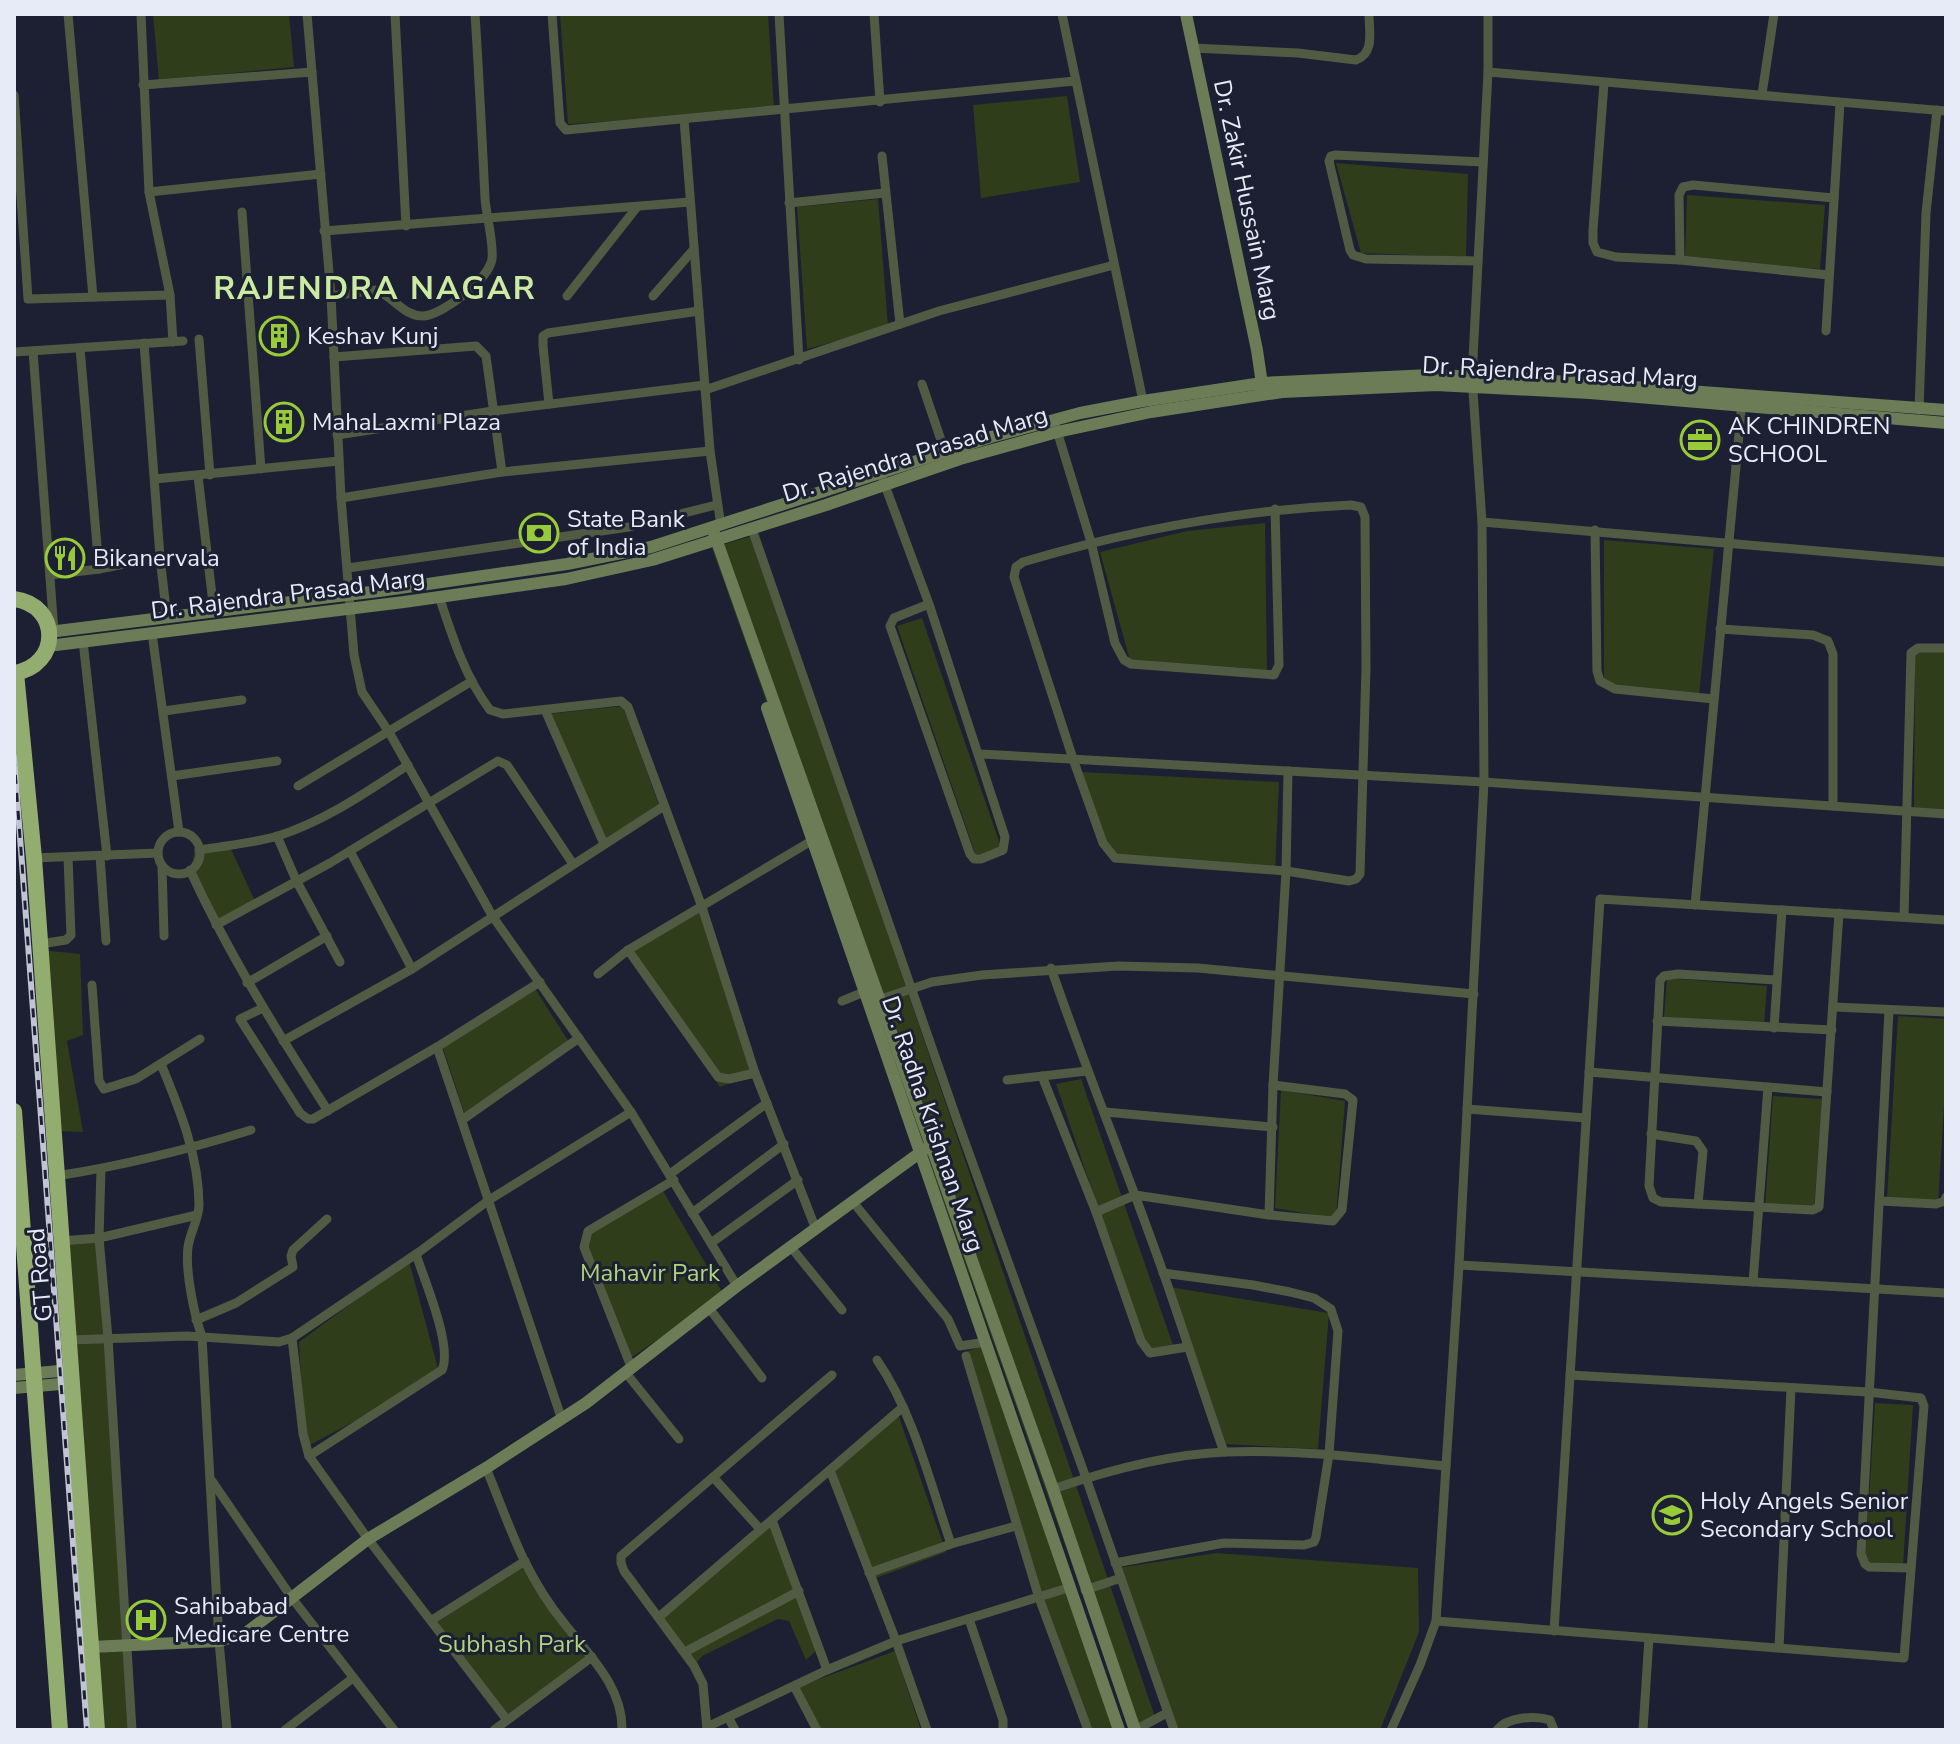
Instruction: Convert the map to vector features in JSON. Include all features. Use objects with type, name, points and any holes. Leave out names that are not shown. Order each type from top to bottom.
[{"type":"highway","points":[[14,599],[24,600],[36,607],[45,619],[51,637],[36,664],[15,673]]},
{"type":"highway","name":"GT Road","points":[[15,673],[34,858],[97,1730]]},
{"type":"highway","name":"GT Road","points":[[14,1111],[60,1730]]},
{"type":"street","points":[[68,14],[93,297]]},
{"type":"street","points":[[14,352],[178,342],[149,192],[141,14]]},
{"type":"street","points":[[307,14],[331,296],[341,498],[354,655],[362,692],[389,732],[493,917],[631,1112],[737,1286]]},
{"type":"street","points":[[395,14],[406,226]]},
{"type":"street","points":[[331,296],[376,290],[404,309],[422,316],[452,306],[489,268],[492,258],[475,14]]},
{"type":"street","points":[[552,14],[562,128],[572,130],[1075,81]]},
{"type":"street","points":[[779,14],[799,360]]},
{"type":"street","points":[[874,14],[880,102]]},
{"type":"street","points":[[1062,14],[1143,401]]},
{"type":"street","name":"Dr. Zakir Hussain Marg","points":[[1186,14],[1263,389]]},
{"type":"street","points":[[1193,48],[1298,53],[1356,60],[1363,58],[1368,51],[1369,14]]},
{"type":"street","points":[[1391,1730],[1436,1621],[1459,1265],[1484,782],[1482,522],[1473,382],[1488,14]]},
{"type":"street","points":[[1762,94],[1774,14]]},
{"type":"street","points":[[143,85],[312,72]]},
{"type":"street","points":[[1488,72],[1942,111],[1926,213],[1919,410]]},
{"type":"street","points":[[1604,83],[1593,243],[1597,252],[1604,256],[1680,260],[1829,275]]},
{"type":"street","points":[[14,95],[28,299],[170,295]]},
{"type":"street","points":[[1826,331],[1840,103]]},
{"type":"street","points":[[684,119],[716,505],[714,534],[870,998]]},
{"type":"street","points":[[1478,261],[1366,259],[1353,255],[1329,161],[1335,155],[1483,162]]},
{"type":"street","points":[[882,156],[900,324]]},
{"type":"street","points":[[149,192],[321,174]]},
{"type":"street","points":[[1680,260],[1679,195],[1683,187],[1693,185],[1834,198]]},
{"type":"street","points":[[789,203],[885,193]]},
{"type":"street","points":[[324,231],[690,202]]},
{"type":"street","points":[[567,296],[637,207]]},
{"type":"street","points":[[242,212],[261,469]]},
{"type":"street","points":[[653,296],[694,249]]},
{"type":"street","points":[[337,435],[493,411],[705,388],[799,360],[900,324],[1114,265]]},
{"type":"street","points":[[549,404],[543,336],[699,311]]},
{"type":"street","points":[[199,339],[210,475]]},
{"type":"street","points":[[144,343],[167,618]]},
{"type":"street","points":[[334,357],[476,346],[486,356],[502,472]]},
{"type":"street","points":[[80,348],[99,569]]},
{"type":"street","points":[[33,351],[50,575],[51,637]]},
{"type":"street","name":"Dr. Rajendra Prasad Marg","points":[[51,637],[83,641],[152,633],[351,602],[752,529],[945,452],[1143,401],[1263,389],[1473,382],[1590,393],[1946,410]]},
{"type":"street","points":[[922,384],[945,452]]},
{"type":"street","name":"Dr. Rajendra Prasad Marg","points":[[51,637],[214,612],[439,596],[566,579],[652,560],[714,534],[883,479],[960,459],[1055,426],[1151,412],[1263,389]]},
{"type":"street","points":[[1695,905],[1742,400]]},
{"type":"street","name":"Dr. Rajendra Prasad Marg","points":[[1742,400],[1946,423]]},
{"type":"street","points":[[1055,426],[1091,542],[1115,643],[1124,660],[1144,666],[1274,675],[1279,665],[1275,509]]},
{"type":"street","points":[[341,498],[502,472],[710,451]]},
{"type":"street","points":[[155,479],[339,461]]},
{"type":"street","points":[[198,476],[214,612]]},
{"type":"street","points":[[883,479],[929,604],[980,754],[1006,845],[995,855],[981,859],[974,859],[970,854],[890,626],[894,618],[929,604]]},
{"type":"street","points":[[348,568],[629,527],[716,505]]},
{"type":"street","points":[[1361,507],[1364,511],[1366,668],[1360,874],[1356,879],[1349,881],[1286,871],[1115,858],[1108,853],[1073,759],[1014,572],[1023,562],[1091,542],[1184,522],[1275,509],[1361,507]]},
{"type":"street","points":[[1482,522],[1946,562]]},
{"type":"street","points":[[752,529],[957,1120],[1174,1730]]},
{"type":"street","points":[[1595,530],[1597,671],[1600,681],[1615,689],[1714,699]]},
{"type":"street","name":"Dr. Radha Krishnan Marg","points":[[714,534],[813,840],[925,1149],[986,1342],[1119,1730]]},
{"type":"street","points":[[50,575],[160,557]]},
{"type":"street","points":[[439,596],[472,681],[485,703],[497,713],[625,703],[702,907],[755,1073],[815,1227]]},
{"type":"street","points":[[1720,629],[1813,635],[1828,641],[1833,654],[1833,806]]},
{"type":"street","points":[[152,633],[179,832]]},
{"type":"street","points":[[83,641],[103,856],[106,941]]},
{"type":"street","points":[[1904,917],[1911,653],[1918,648],[1946,648]]},
{"type":"street","points":[[298,786],[472,681]]},
{"type":"street","points":[[164,711],[242,700]]},
{"type":"street","points":[[545,710],[604,844]]},
{"type":"street","points":[[980,754],[1484,782],[1946,814]]},
{"type":"street","points":[[172,776],[277,761]]},
{"type":"street","points":[[216,925],[350,851],[492,763],[503,761],[573,864]]},
{"type":"street","points":[[199,850],[277,836],[354,801],[408,765]]},
{"type":"street","points":[[1269,1215],[1288,771]]},
{"type":"street","points":[[283,1041],[412,969],[664,806]]},
{"type":"street","points":[[162,866],[173,873],[190,870],[198,861],[199,850],[191,836],[179,832],[167,836],[162,840],[158,853],[162,866],[164,936]]},
{"type":"street","points":[[277,836],[296,880],[340,962]]},
{"type":"street","points":[[598,974],[628,950],[813,840]]},
{"type":"street","points":[[350,851],[412,969]]},
{"type":"street","points":[[34,858],[158,853]]},
{"type":"street","points":[[40,944],[66,940],[71,935],[68,857]]},
{"type":"street","points":[[190,870],[247,983],[328,1111]]},
{"type":"street","points":[[1554,1631],[1600,899],[1946,920]]},
{"type":"street","points":[[1774,1028],[1782,910]]},
{"type":"street","points":[[1776,980],[1678,974],[1664,976],[1659,985],[1649,1193],[1661,1202],[1813,1210],[1819,1207],[1839,913]]},
{"type":"street","points":[[247,983],[327,936]]},
{"type":"street","points":[[628,950],[718,1077],[729,1079],[755,1073]]},
{"type":"street","points":[[842,1001],[982,975],[1051,968],[1118,966],[1198,968],[1474,994]]},
{"type":"street","points":[[1051,968],[1163,1273],[1224,1452]]},
{"type":"street","points":[[263,1008],[240,1019],[304,1117],[313,1119],[437,1047],[540,982]]},
{"type":"street","points":[[92,985],[100,1087],[109,1089],[136,1079],[200,1039]]},
{"type":"street","points":[[1834,1007],[1946,1012]]},
{"type":"street","points":[[1889,1010],[1861,1554],[1869,1567],[1910,1568]]},
{"type":"street","points":[[1657,1021],[1832,1030]]},
{"type":"street","points":[[462,1120],[579,1038]]},
{"type":"street","points":[[437,1047],[562,1420]]},
{"type":"street","points":[[161,1064],[191,1148],[198,1201],[188,1250],[196,1320],[202,1337],[227,1730]]},
{"type":"street","points":[[1007,1080],[1087,1071]]},
{"type":"street","points":[[1589,1072],[1827,1092]]},
{"type":"street","points":[[1042,1076],[1096,1212],[1141,1341],[1150,1353],[1156,1354],[1187,1347]]},
{"type":"street","points":[[1096,1212],[1135,1195],[1328,1222],[1338,1217],[1342,1210],[1354,1107],[1351,1096],[1273,1085]]},
{"type":"street","points":[[1753,1282],[1768,1087]]},
{"type":"street","points":[[679,1439],[629,1371],[588,1258],[585,1237],[588,1231],[672,1177],[767,1103]]},
{"type":"street","points":[[1467,1109],[1586,1118]]},
{"type":"street","points":[[70,1340],[202,1337],[279,1342],[292,1338],[489,1200],[631,1112]]},
{"type":"street","points":[[1105,1112],[1273,1127]]},
{"type":"street","points":[[56,1176],[191,1148],[251,1130]]},
{"type":"street","points":[[1651,1134],[1696,1141],[1701,1146],[1698,1204]]},
{"type":"street","points":[[692,1213],[784,1144]]},
{"type":"street","points":[[91,1647],[126,1648],[219,1641],[246,1633],[368,1539],[562,1420],[815,1227],[925,1149],[1053,1489],[1135,1730],[1167,1713]]},
{"type":"street","points":[[101,1169],[99,1238],[132,1730]]},
{"type":"street","points":[[711,1243],[766,1200],[798,1180]]},
{"type":"street","points":[[1881,1201],[1936,1204],[1945,1201],[1946,1197]]},
{"type":"street","points":[[853,1202],[948,1319],[960,1346],[986,1342]]},
{"type":"street","points":[[61,1241],[99,1238],[197,1215]]},
{"type":"street","points":[[196,1320],[236,1303],[293,1267],[293,1250],[327,1219]]},
{"type":"street","points":[[790,1246],[842,1310]]},
{"type":"street","points":[[309,1456],[442,1370],[445,1364],[443,1343],[416,1254]]},
{"type":"street","points":[[1459,1265],[1946,1293]]},
{"type":"street","points":[[1115,1563],[1224,1543],[1310,1545],[1316,1537],[1329,1454],[1338,1331],[1331,1309],[1314,1298],[1290,1292],[1163,1273]]},
{"type":"street","points":[[709,1308],[762,1378]]},
{"type":"street","points":[[292,1338],[303,1434],[309,1456],[368,1539],[507,1720]]},
{"type":"street","points":[[966,1356],[1039,1598],[1088,1730]]},
{"type":"street","points":[[877,1360],[903,1407],[951,1544]]},
{"type":"street","points":[[14,1375],[34,1379],[72,1376]]},
{"type":"street","points":[[832,1375],[621,1556],[624,1571],[685,1652],[703,1684],[707,1729],[827,1670],[896,1641],[1071,1587]]},
{"type":"street","points":[[1436,1621],[1904,1658],[1924,1402],[1917,1396],[1570,1375]]},
{"type":"street","points":[[14,1388],[34,1379]]},
{"type":"street","points":[[1779,1648],[1791,1388]]},
{"type":"street","points":[[659,1617],[903,1407]]},
{"type":"street","points":[[1053,1489],[1086,1478],[1224,1452],[1329,1454],[1446,1466]]},
{"type":"street","points":[[486,1468],[525,1561],[562,1620],[592,1657],[619,1703],[622,1730]]},
{"type":"street","points":[[830,1470],[927,1730]]},
{"type":"street","points":[[713,1477],[760,1529]]},
{"type":"street","points":[[211,1479],[292,1598],[394,1730]]},
{"type":"street","points":[[772,1520],[827,1670]]},
{"type":"street","points":[[869,1573],[951,1544],[1016,1526]]},
{"type":"street","points":[[432,1620],[525,1561]]},
{"type":"street","points":[[1085,1590],[1121,1578]]},
{"type":"street","points":[[685,1652],[799,1591]]},
{"type":"street","points":[[969,1619],[1003,1720],[1003,1730]]},
{"type":"street","points":[[1643,1730],[1649,1638]]},
{"type":"street","points":[[494,1730],[592,1657]]},
{"type":"street","points":[[285,1730],[353,1678]]},
{"type":"street","points":[[794,1686],[817,1730]]},
{"type":"street","points":[[728,1717],[735,1730]]},
{"type":"street","points":[[1497,1730],[1500,1725],[1512,1721],[1543,1718],[1550,1720],[1554,1730]]},
{"type":"green space","points":[[153,14],[289,14],[294,67],[159,80]]},
{"type":"green space","points":[[560,14],[768,14],[774,110],[568,124]]},
{"type":"green space","points":[[1067,96],[1080,182],[981,198],[973,105]]},
{"type":"green space","points":[[1336,163],[1468,174],[1466,257],[1361,253]]},
{"type":"green space","points":[[1687,195],[1825,205],[1820,269],[1685,260]]},
{"type":"green space","points":[[878,199],[888,327],[807,349],[797,207]]},
{"type":"green space","points":[[1265,523],[1267,676],[1131,664],[1100,552],[1187,531]]},
{"type":"green space","points":[[752,536],[1155,1717],[1130,1728],[712,548]]},
{"type":"green space","points":[[1604,540],[1714,549],[1699,695],[1604,688]]},
{"type":"green space","points":[[922,618],[1001,847],[976,856],[897,626]]},
{"type":"green space","points":[[1915,652],[1946,652],[1946,817],[1914,813]]},
{"type":"green space","points":[[623,706],[660,808],[608,842],[548,714]]},
{"type":"green space","points":[[1081,772],[1279,782],[1275,871],[1112,859]]},
{"type":"green space","points":[[229,845],[255,901],[216,924],[190,875],[195,849]]},
{"type":"green space","points":[[702,907],[755,1073],[720,1087],[629,950]]},
{"type":"green space","points":[[41,950],[80,954],[83,1035],[67,1041],[83,1132],[55,1131]]},
{"type":"green space","points":[[1667,978],[1767,986],[1764,1025],[1664,1017]]},
{"type":"green space","points":[[536,990],[572,1047],[466,1118],[443,1048]]},
{"type":"green space","points":[[1898,1016],[1946,1019],[1938,1202],[1887,1199]]},
{"type":"green space","points":[[1081,1079],[1175,1351],[1149,1357],[1056,1084]]},
{"type":"green space","points":[[1281,1090],[1345,1101],[1336,1219],[1275,1208]]},
{"type":"green space","points":[[1773,1096],[1822,1099],[1814,1210],[1765,1207]]},
{"type":"green space","name":"Mahavir Park","points":[[663,1191],[724,1295],[626,1361],[582,1238]]},
{"type":"green space","points":[[98,1238],[133,1730],[97,1730],[61,1244]]},
{"type":"green space","points":[[409,1261],[440,1376],[304,1448],[299,1342]]},
{"type":"green space","points":[[1169,1287],[1329,1313],[1318,1449],[1226,1444]]},
{"type":"green space","points":[[983,1346],[1114,1730],[1086,1730],[962,1353]]},
{"type":"green space","points":[[1875,1403],[1913,1405],[1903,1566],[1865,1564]]},
{"type":"green space","points":[[897,1411],[946,1552],[868,1581],[830,1470]]},
{"type":"green space","points":[[770,1524],[817,1650],[806,1660],[789,1621],[778,1619],[702,1656],[695,1665],[661,1620]]},
{"type":"green space","points":[[1217,1553],[1418,1568],[1419,1632],[1380,1730],[1174,1730],[1117,1568]]},
{"type":"green space","name":"Subhash Park","points":[[524,1564],[588,1658],[502,1718],[432,1626]]},
{"type":"green space","points":[[895,1651],[921,1730],[820,1730],[798,1687]]},
{"type":"railway","points":[[14,757],[87,1730]]},
{"type":"place","name":"Keshav Kunj","points":[[279,336]]},
{"type":"place","name":"MahaLaxmi Plaza","points":[[284,422]]},
{"type":"place","name":"AK CHINDREN SCHOOL","points":[[1700,440]]},
{"type":"place","name":"State Bank of India","points":[[539,533]]},
{"type":"place","name":"Bikanervala","points":[[65,558]]},
{"type":"place","name":"Holy Angels Senior Secondary School","points":[[1672,1515]]},
{"type":"place","name":"Sahibabad Medicare Centre","points":[[146,1620]]},
{"type":"district","name":"RAJENDRA NAGAR","points":[[375,288]]}]
